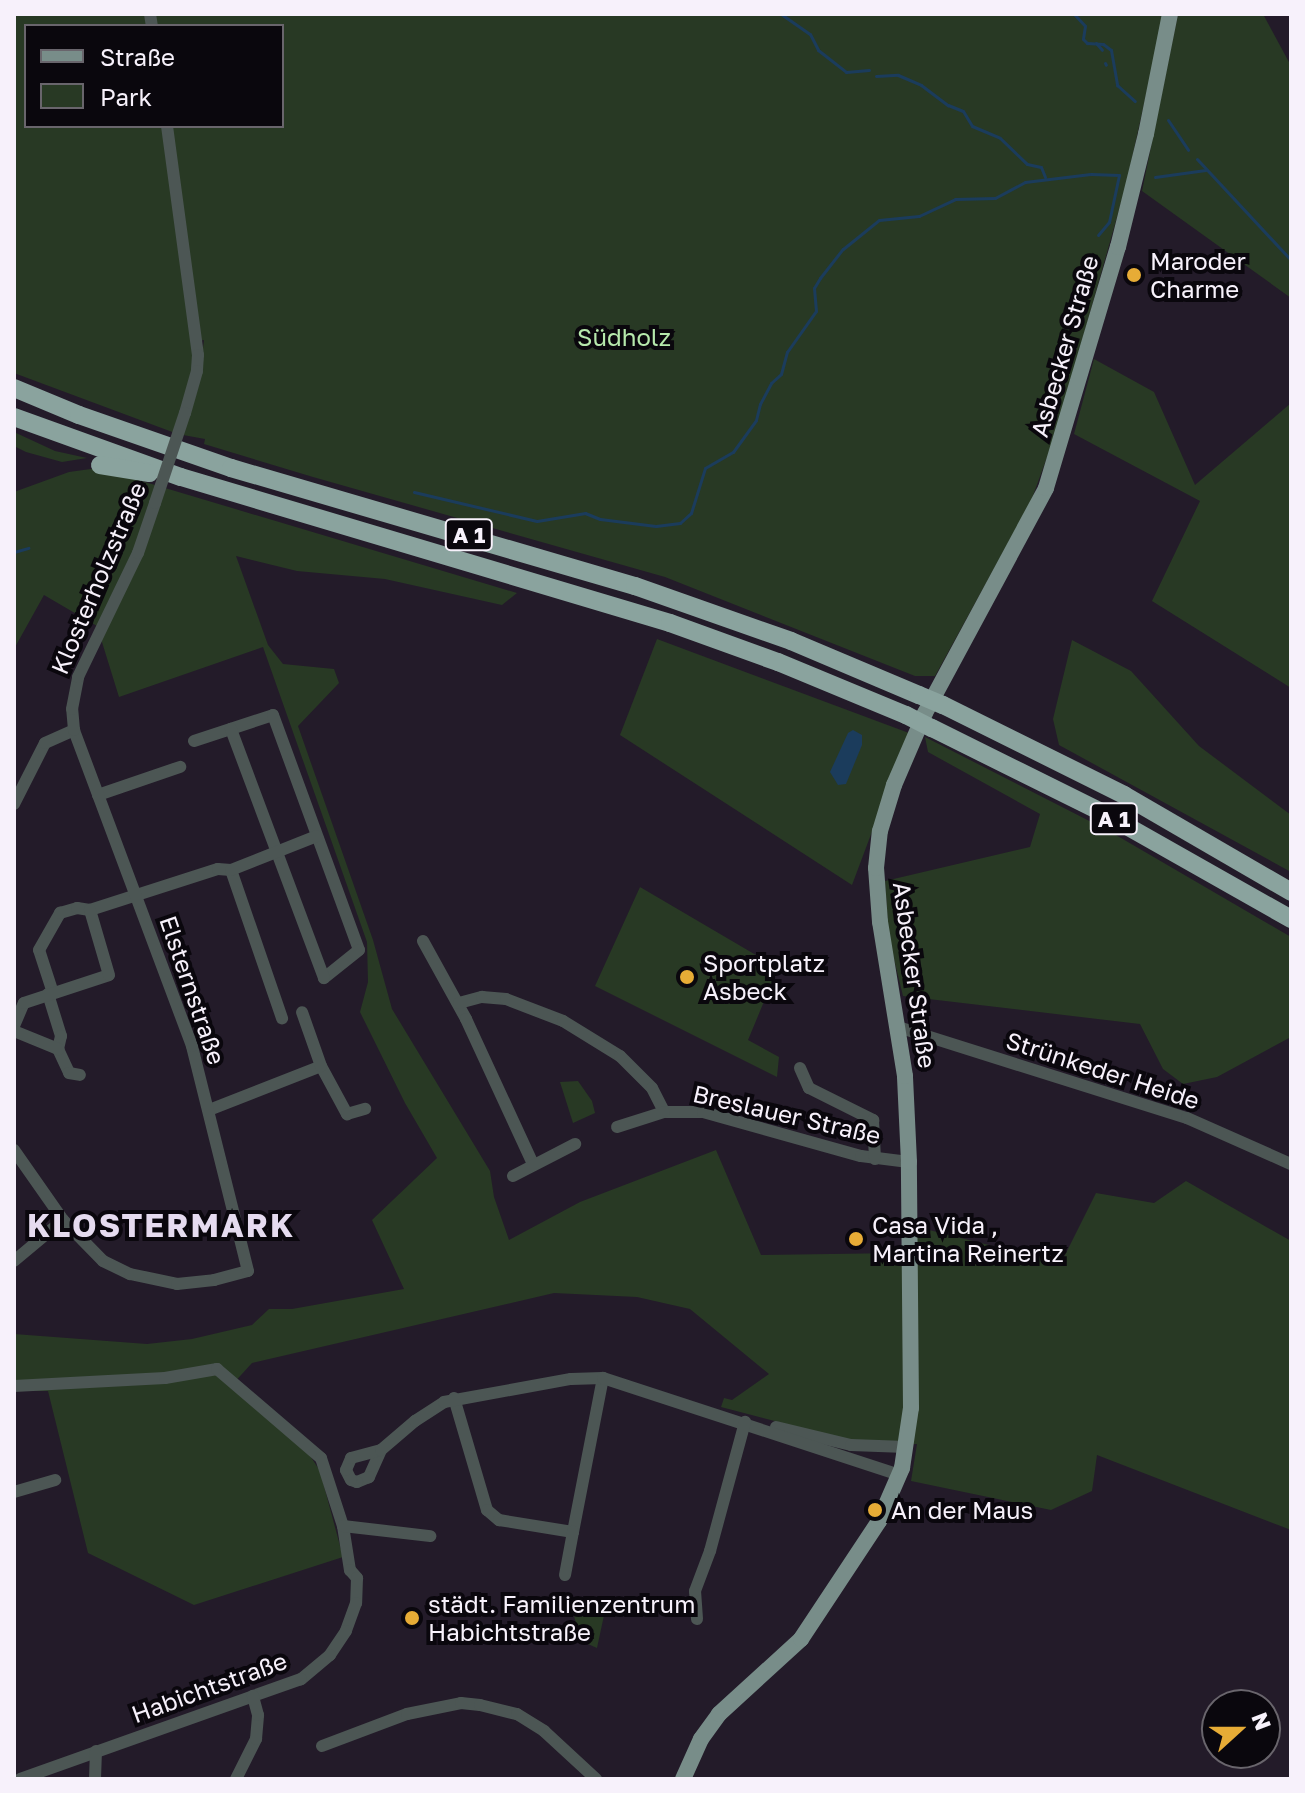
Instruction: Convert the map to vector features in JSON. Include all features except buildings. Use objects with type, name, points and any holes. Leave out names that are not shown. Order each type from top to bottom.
[{"type":"highway","name":"A 1","points":[[14,388],[79,415],[231,468],[569,564],[819,652],[943,705],[1124,795],[1291,892]]},
{"type":"highway","name":"A 1","points":[[14,417],[181,477],[670,623],[778,662],[906,715],[1109,816],[1291,919]]},
{"type":"highway","points":[[100,465],[181,477]]},
{"type":"main road","name":"Asbecker Straße","points":[[683,1779],[701,1739],[719,1714],[801,1639],[879,1521],[900,1475],[911,1394],[909,1162],[905,1076],[880,922],[876,868],[880,831],[894,785],[925,713],[1046,488],[1118,247],[1146,134],[1170,14]]},
{"type":"street","name":"Klosterholzstraße","points":[[74,730],[72,709],[78,677],[138,553],[197,371],[196,334],[167,128]]},
{"type":"street","points":[[194,741],[273,715],[359,950],[324,978],[231,729]]},
{"type":"street","name":"Elsternstraße","points":[[63,1220],[95,1256],[146,1279],[189,1284],[248,1271],[192,1046],[74,730]]},
{"type":"street","points":[[14,804],[45,743],[74,730]]},
{"type":"street","points":[[98,795],[180,767]]},
{"type":"street","points":[[80,1075],[69,1073],[58,1049],[61,1036],[39,950],[60,913],[77,908],[90,910],[218,869],[231,870],[317,836]]},
{"type":"street","points":[[231,870],[282,1018]]},
{"type":"street","points":[[58,1049],[14,1028],[24,1003],[109,975],[90,910]]},
{"type":"street","points":[[423,941],[459,1003],[533,1164]]},
{"type":"street","name":"Breslauer Straße","points":[[459,1003],[482,997],[506,999],[563,1021],[620,1056],[652,1088],[664,1112],[703,1112],[875,1159],[909,1162]]},
{"type":"street","points":[[302,1012],[321,1066],[347,1114],[365,1109]]},
{"type":"street","name":"Strünkeder Heide","points":[[898,1027],[1187,1118],[1291,1164]]},
{"type":"street","points":[[209,1110],[321,1066]]},
{"type":"street","points":[[800,1068],[809,1088],[873,1120],[875,1159]]},
{"type":"street","points":[[617,1127],[664,1112]]},
{"type":"street","points":[[513,1176],[575,1144]]},
{"type":"street","points":[[14,1150],[63,1220],[14,1261]]},
{"type":"street","points":[[14,1386],[165,1378],[217,1369],[321,1458],[343,1526],[430,1536]]},
{"type":"street","points":[[381,1450],[415,1421],[454,1398],[571,1379],[603,1378],[723,1417],[851,1445],[906,1447]]},
{"type":"street","points":[[565,1575],[603,1378]]},
{"type":"street","points":[[454,1398],[487,1510],[499,1520],[573,1532]]},
{"type":"street","points":[[745,1422],[900,1475]]},
{"type":"street","points":[[697,1619],[695,1591],[710,1551],[745,1422]]},
{"type":"street","points":[[14,1492],[55,1480]]},
{"type":"street","name":"Habichtstraße","points":[[20,1779],[301,1679],[330,1655],[346,1631],[356,1603],[357,1578],[350,1570],[343,1526]]},
{"type":"street","points":[[236,1779],[256,1739],[258,1715],[253,1696]]},
{"type":"street","points":[[322,1746],[407,1714],[461,1703],[480,1705],[517,1714],[544,1731],[596,1779]]},
{"type":"street","points":[[95,1779],[96,1751]]},
{"type":"green space","name":"Südholz","points":[[14,14],[1164,14],[1126,185],[1057,430],[1031,501],[935,676],[915,676],[665,577],[313,477],[204,444],[205,439],[183,435],[198,388],[204,340],[195,342],[195,369],[175,433],[14,373]]},
{"type":"green space","points":[[1178,14],[1263,14],[1290,64],[1291,298],[1142,191]]},
{"type":"green space","points":[[1094,359],[1154,392],[1195,485],[1291,403],[1291,688],[1152,601],[1200,501],[1074,434]]},
{"type":"green space","points":[[14,432],[55,451],[87,458],[62,462],[26,452],[14,446]]},
{"type":"green space","points":[[98,468],[517,593],[502,605],[385,579],[297,571],[236,556],[268,645],[283,664],[334,669],[339,683],[298,726],[373,940],[392,1009],[490,1171],[494,1197],[509,1240],[580,1202],[716,1150],[761,1255],[901,1253],[917,1227],[1061,1263],[1096,1193],[1154,1203],[1186,1181],[1291,1241],[1291,1530],[1097,1455],[1092,1491],[1051,1510],[911,1481],[917,1444],[871,1446],[721,1407],[724,1398],[732,1400],[769,1374],[690,1309],[637,1297],[554,1293],[252,1363],[231,1386],[305,1448],[320,1471],[343,1557],[194,1605],[88,1553],[48,1391],[14,1391],[14,1334],[147,1344],[192,1339],[252,1325],[269,1309],[292,1309],[404,1289],[372,1220],[437,1158],[405,1103],[360,1012],[368,982],[367,942],[263,647],[119,697],[97,626],[44,595],[14,649],[14,492],[69,472]]},
{"type":"green space","points":[[657,639],[909,733],[852,885],[620,735]]},
{"type":"green space","points":[[1072,640],[1131,671],[1199,746],[1291,815],[1291,872],[1059,745],[1053,719]]},
{"type":"green space","points":[[925,737],[1109,831],[1291,937],[1291,1037],[1217,1077],[1183,1084],[1163,1069],[1140,1024],[903,996],[889,939],[885,881],[1030,847],[1040,814],[928,752]]},
{"type":"green space","name":"Sportplatz Asbeck","points":[[640,887],[778,968],[748,1040],[779,1057],[777,1077],[595,986]]},
{"type":"green space","points":[[578,1081],[592,1101],[595,1113],[573,1123],[560,1082]]},
{"type":"green space","points":[[569,1598],[606,1606],[597,1648],[581,1641]]},
{"type":"water","points":[[853,730],[862,735],[862,745],[846,784],[838,785],[830,772],[848,733]]},
{"type":"waterway","points":[[781,14],[810,34],[818,50],[846,72],[869,70]]},
{"type":"waterway","points":[[1074,14],[1085,26],[1083,39],[1087,43],[1103,44],[1111,50],[1117,85],[1135,101]]},
{"type":"waterway","points":[[1096,43],[1102,50]]},
{"type":"waterway","points":[[876,76],[898,75],[921,85],[948,105],[963,111],[972,126],[1000,138],[1027,164],[1041,167],[1045,177]]},
{"type":"waterway","points":[[1168,120],[1188,150]]},
{"type":"waterway","points":[[1197,159],[1291,260]]},
{"type":"waterway","points":[[1155,177],[1206,170]]},
{"type":"waterway","points":[[414,492],[537,521],[585,513],[600,519],[656,526],[680,523],[691,513],[705,468],[733,452],[756,420],[771,383],[781,374],[787,352],[816,311],[814,288],[820,278],[843,249],[879,220],[919,216],[955,199],[995,198],[1025,182],[1091,174],[1119,175],[1109,222],[1098,235]]},
{"type":"waterway","points":[[14,552],[28,548]]},
{"type":"place","name":"Maroder Charme","points":[[1134,275]]},
{"type":"place","name":"Sportplatz Asbeck","points":[[687,977]]},
{"type":"place","name":"Casa Vida , Martina Reinertz","points":[[856,1239]]},
{"type":"place","name":"An der Maus","points":[[875,1510]]},
{"type":"place","name":"städt. Familienzentrum Habichtstraße","points":[[412,1618]]},
{"type":"district","name":"KLOSTERMARK","points":[[161,1225]]}]
